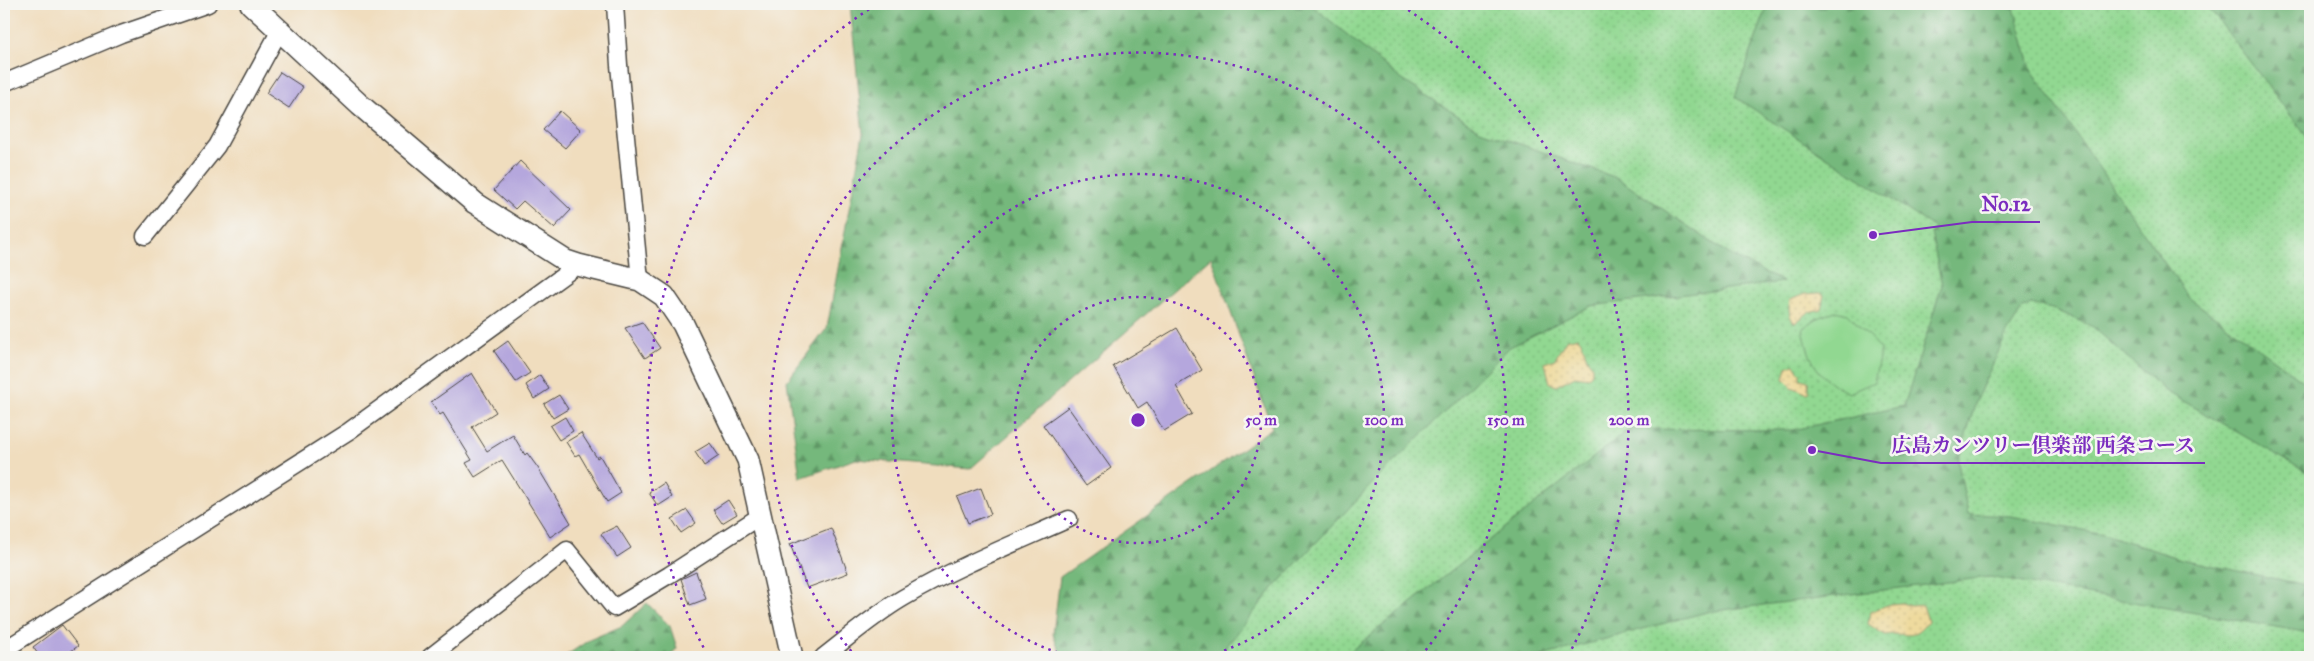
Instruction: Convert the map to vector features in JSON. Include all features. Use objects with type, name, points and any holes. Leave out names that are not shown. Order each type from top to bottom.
[{"type":"street","points":[[4,83],[121,34],[208,4]]},
{"type":"street","points":[[251,4],[366,111],[475,203],[566,261],[640,280],[664,296],[684,324],[748,460],[792,657]]},
{"type":"street","points":[[615,4],[619,65],[640,280]]},
{"type":"street","points":[[145,236],[217,146],[280,30]]},
{"type":"street","points":[[4,650],[350,431],[578,265]]},
{"type":"street","points":[[430,657],[567,550],[614,608],[760,516]]},
{"type":"street","points":[[823,657],[865,623],[902,599],[953,571],[1069,519]]},
{"type":"green space","points":[[850,4],[1310,4],[1401,79],[1480,130],[1617,178],[1729,254],[1783,282],[1591,306],[1510,347],[1369,487],[1275,586],[1218,657],[1062,657],[1053,634],[1060,577],[1272,428],[1211,257],[970,469],[856,459],[800,478],[787,381],[827,328],[863,134]]},
{"type":"green space","points":[[1181,4],[2310,4],[2310,657],[1139,657],[1490,244]]},
{"type":"green space","points":[[1768,4],[2013,4],[2031,69],[2188,297],[2310,386],[2310,474],[2164,390],[2093,327],[2056,310],[2031,304],[2023,308],[2007,333],[1977,398],[1958,462],[1968,514],[2011,516],[2104,534],[2181,559],[2310,586],[2310,633],[1989,577],[1707,612],[1538,657],[1343,657],[1629,429],[1792,430],[1904,406],[1942,285],[1931,233],[1935,228],[1735,97]]},
{"type":"green space","points":[[2209,4],[2310,4],[2310,141],[2209,8]]},
{"type":"green space","points":[[1835,311],[1848,314],[1881,349],[1874,382],[1849,393],[1829,381],[1816,367],[1808,350],[1803,328],[1816,319]]},
{"type":"green space","points":[[647,603],[670,626],[677,648],[669,657],[564,657],[589,640],[622,626]]},
{"type":"sand","points":[[1820,293],[1824,295],[1821,309],[1809,312],[1795,323],[1791,318],[1790,300],[1805,294]]},
{"type":"sand","points":[[1578,337],[1592,365],[1592,373],[1588,378],[1575,376],[1556,386],[1550,383],[1545,363],[1555,359],[1566,340]]},
{"type":"sand","points":[[1794,364],[1800,374],[1800,379],[1808,381],[1809,392],[1806,393],[1792,387],[1784,379],[1787,367]]},
{"type":"sand","points":[[1902,603],[1910,606],[1923,605],[1928,621],[1918,632],[1910,635],[1885,635],[1868,624],[1870,612],[1890,604]]},
{"type":"building","points":[[280,72],[303,87],[289,108],[266,93]]},
{"type":"building","points":[[560,111],[581,130],[565,148],[543,130]]},
{"type":"building","points":[[520,161],[571,210],[554,228],[523,201],[515,209],[494,190]]},
{"type":"building","points":[[642,322],[660,348],[645,358],[625,328]]},
{"type":"building","points":[[1177,328],[1202,370],[1176,386],[1192,414],[1164,431],[1147,402],[1138,408],[1113,366]]},
{"type":"building","points":[[508,341],[530,373],[516,382],[494,351]]},
{"type":"building","points":[[472,373],[496,412],[472,427],[487,451],[513,435],[525,455],[527,453],[538,468],[571,523],[550,537],[502,460],[475,477],[466,463],[472,460],[443,413],[440,415],[431,402]]},
{"type":"building","points":[[540,375],[549,389],[534,399],[526,385]]},
{"type":"building","points":[[559,395],[568,409],[553,418],[544,404]]},
{"type":"building","points":[[1068,407],[1111,468],[1086,486],[1043,425]]},
{"type":"building","points":[[565,417],[573,431],[559,440],[550,426]]},
{"type":"building","points":[[581,433],[597,458],[600,456],[621,493],[607,502],[579,454],[575,456],[566,442]]},
{"type":"building","points":[[710,443],[719,456],[704,466],[695,452]]},
{"type":"building","points":[[664,483],[672,497],[658,506],[649,493]]},
{"type":"building","points":[[981,488],[991,514],[968,523],[957,497]]},
{"type":"building","points":[[728,500],[737,514],[722,523],[713,510]]},
{"type":"building","points":[[687,510],[696,523],[681,533],[672,519]]},
{"type":"building","points":[[617,526],[631,548],[617,557],[601,534]]},
{"type":"building","points":[[831,528],[848,573],[807,588],[790,544]]},
{"type":"building","points":[[696,572],[706,599],[690,605],[681,579]]},
{"type":"building","points":[[62,625],[78,646],[63,657],[40,657],[33,647]]},
{"type":"place","name":"No.12","points":[[1873,235]]},
{"type":"place","name":"広島カンツリー倶楽部 西条コース","points":[[1812,450]]}]
